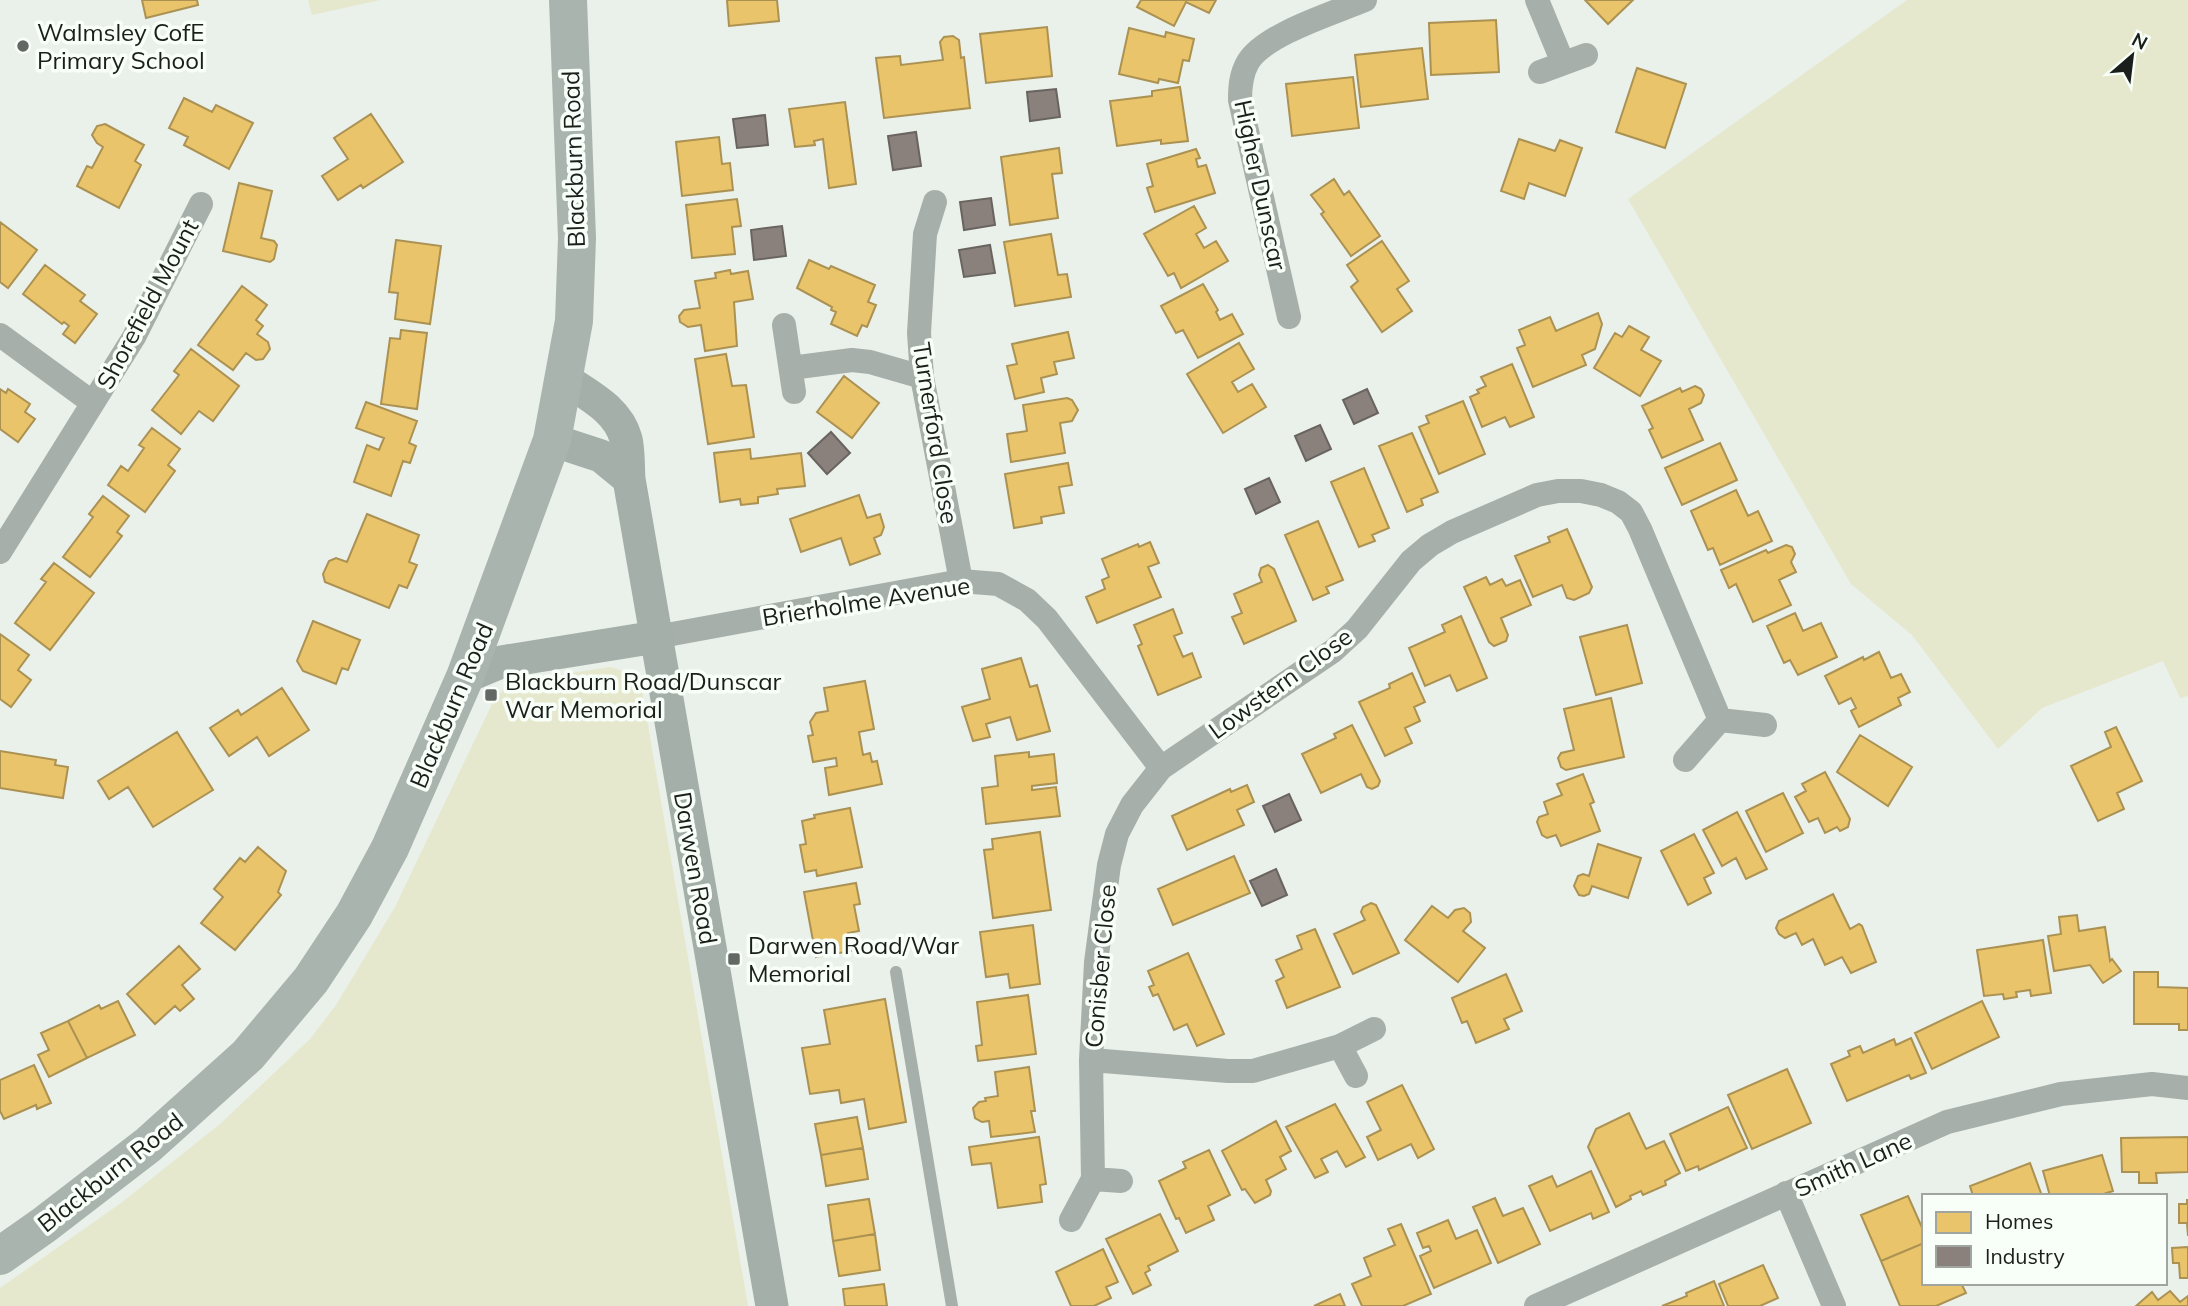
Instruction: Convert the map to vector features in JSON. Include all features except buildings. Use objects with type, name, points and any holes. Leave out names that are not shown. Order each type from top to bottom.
[{"type":"highway","name":"Blackburn Road","points":[[0,1255],[44,1225],[148,1145],[248,1055],[311,980],[355,915],[390,848],[465,677],[552,440],[574,321],[576,238],[568,0]]},
{"type":"main road","name":"Darwen Road","points":[[564,378],[605,407],[618,421],[626,441],[629,479],[772,1306]]},
{"type":"main road","points":[[552,440],[601,456],[629,479]]},
{"type":"main road","points":[[465,677],[501,662],[656,637]]},
{"type":"street","name":"Higher Dunscar","points":[[1289,317],[1240,100],[1241,81],[1248,62],[1261,46],[1365,0]]},
{"type":"street","points":[[1537,0],[1574,59],[1540,72]]},
{"type":"street","name":"Turnerford Close","points":[[935,202],[925,234],[919,307],[922,377],[961,581]]},
{"type":"street","name":"Shorefield Mount","points":[[0,552],[134,337],[201,204]]},
{"type":"street","points":[[784,325],[792,380],[852,360],[870,362],[922,377]]},
{"type":"street","name":"Shorefield Mount","points":[[0,335],[93,403]]},
{"type":"street","name":"Lowstern Close","points":[[1161,768],[1333,651],[1357,629],[1411,561],[1430,545],[1452,532],[1537,495],[1558,491],[1581,491],[1601,495],[1618,502],[1630,512],[1640,529],[1720,720]]},
{"type":"street","name":"Brierholme Avenue","points":[[656,637],[961,581],[998,584],[1027,600],[1048,618],[1161,768]]},
{"type":"street","points":[[1685,760],[1720,720],[1765,725]]},
{"type":"street","name":"Conisber Close","points":[[1071,1220],[1093,1179],[1091,1060],[1096,962],[1109,864],[1117,834],[1132,805],[1161,768]]},
{"type":"street","points":[[1091,1060],[1228,1071],[1253,1070],[1340,1046],[1374,1029]]},
{"type":"street","points":[[1340,1046],[1356,1076]]},
{"type":"street","name":"Smith Lane","points":[[1536,1306],[1947,1122],[2061,1094],[2152,1084],[2188,1088]]},
{"type":"street","points":[[1093,1179],[1121,1181]]},
{"type":"street","points":[[1787,1193],[1835,1306]]},
{"type":"lane","points":[[896,972],[952,1306]]},
{"type":"green space","points":[[308,0],[380,0],[312,15]]},
{"type":"green space","points":[[1907,0],[2188,0],[2188,696],[2180,698],[2163,661],[2042,708],[1998,749],[1912,635],[1851,584],[1628,199]]},
{"type":"green space","points":[[609,667],[628,675],[642,691],[748,1306],[0,1306],[0,1288],[121,1203],[220,1124],[310,1039],[336,1005],[395,907],[492,704],[501,693],[520,681]]},
{"type":"place","name":"Walmsley CofE Primary School","points":[[23,46]]},
{"type":"place","name":"Blackburn Road/Dunscar War Memorial","points":[[491,695]]},
{"type":"place","name":"Darwen Road/War Memorial","points":[[734,959]]}]
